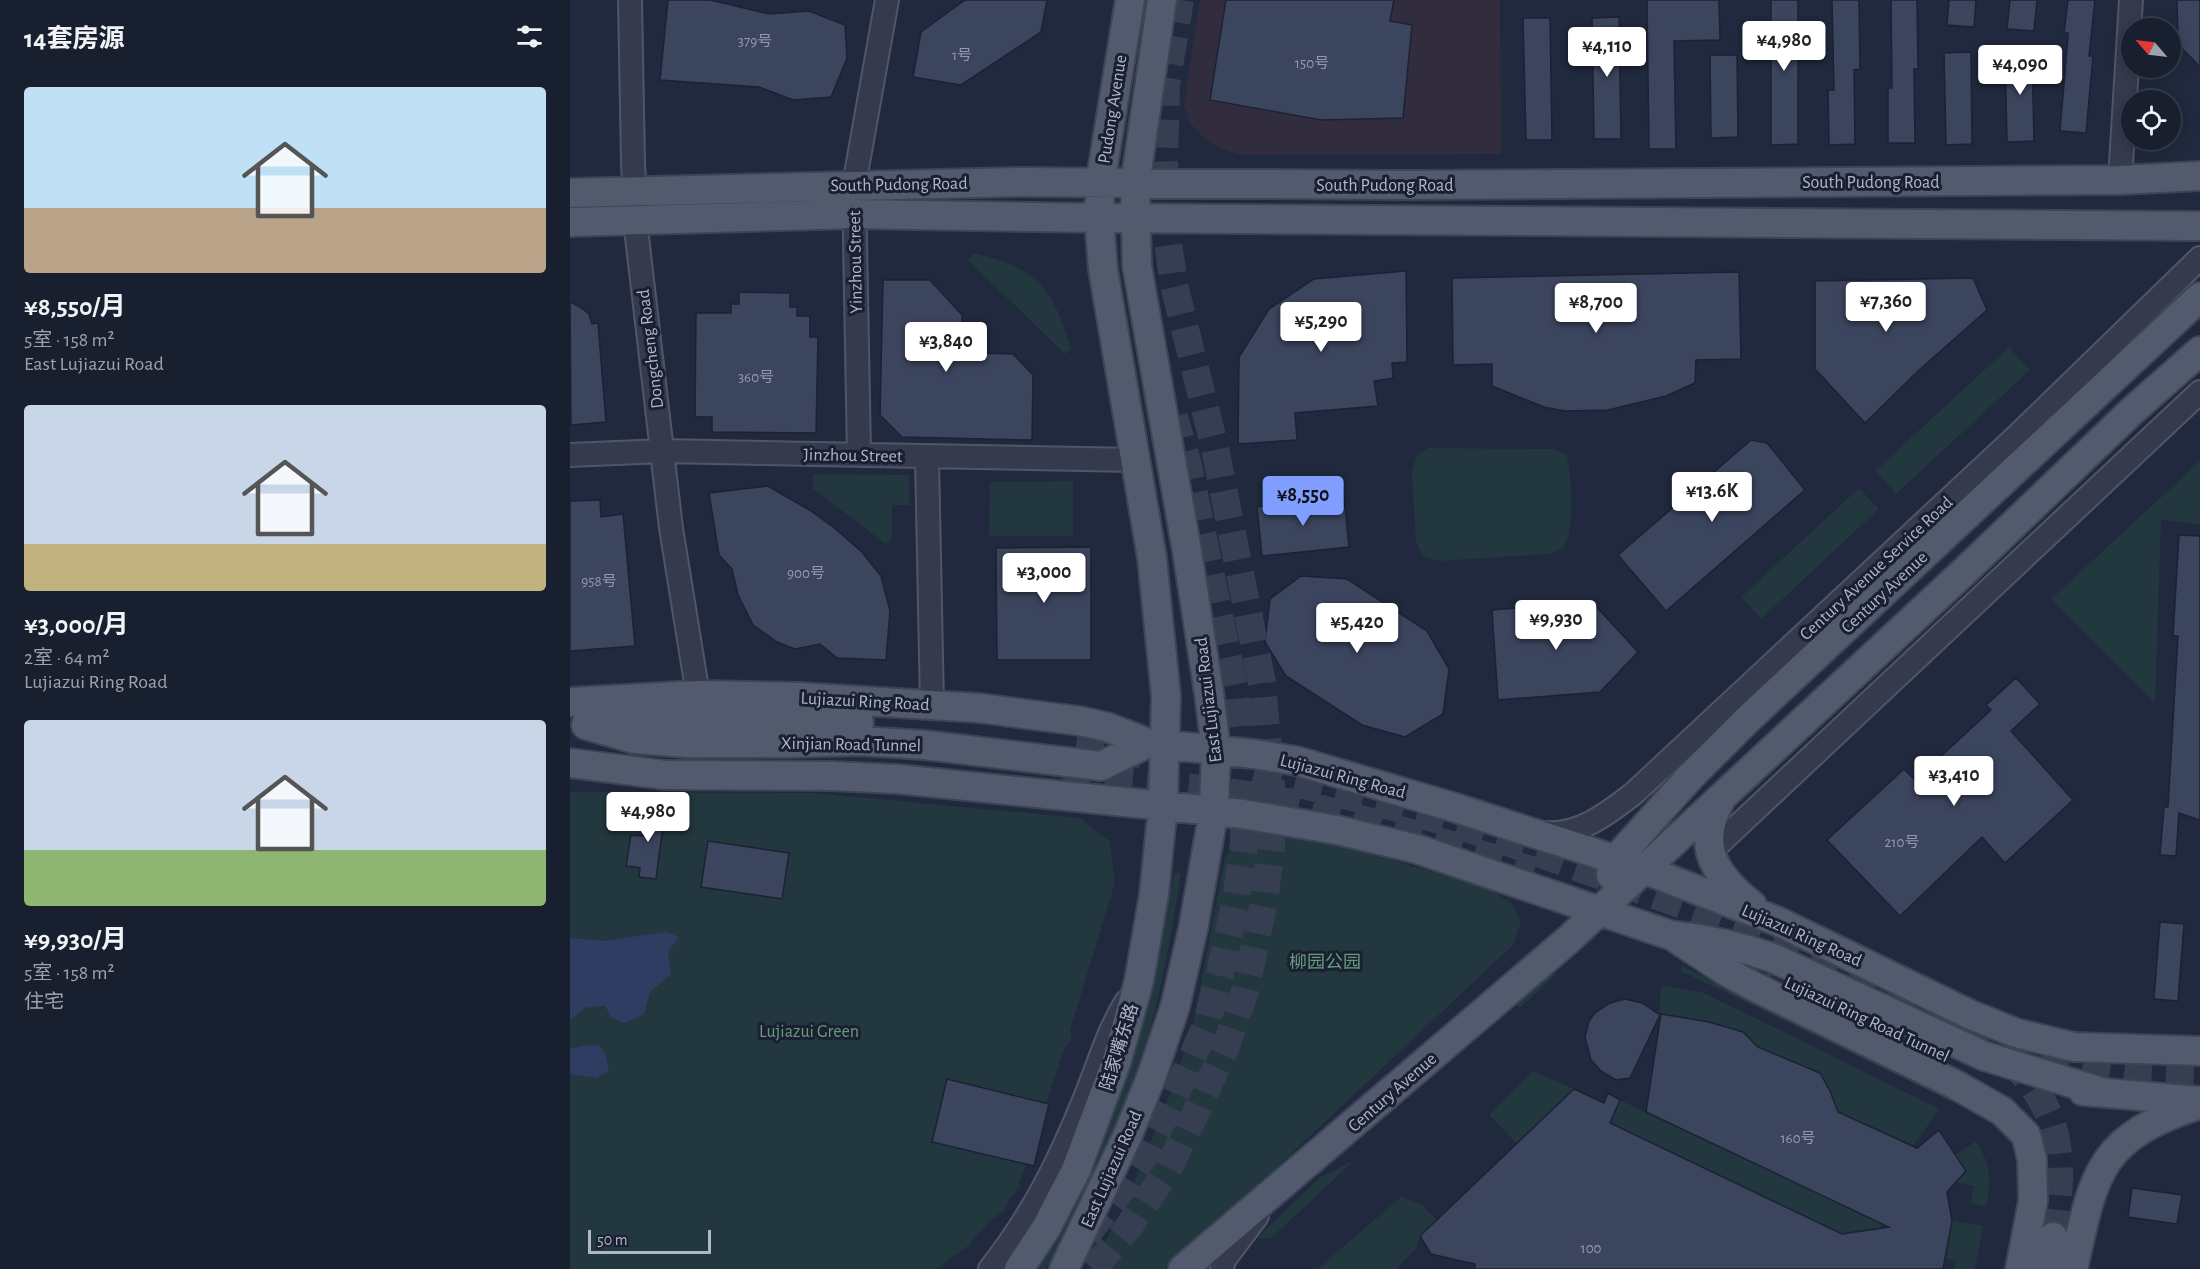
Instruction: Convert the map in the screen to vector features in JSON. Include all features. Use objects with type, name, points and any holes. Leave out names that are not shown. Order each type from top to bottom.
[{"type":"main road","name":"Pudong Avenue","points":[[1099,218],[1100,184],[1130,0]]},
{"type":"main road","name":"Pudong Avenue","points":[[1134,218],[1135,184],[1162,0]]},
{"type":"main road","name":"South Pudong Road","points":[[570,193],[1018,182],[1523,184],[2120,180],[2200,176]]},
{"type":"main road","name":"South Pudong Road","points":[[570,222],[854,214],[1099,218],[2200,226]]},
{"type":"main road","points":[[1099,218],[1103,269],[1152,558],[1166,696],[1157,744],[1163,806]]},
{"type":"main road","name":"East Lujiazui Road","points":[[1064,1269],[1127,1137],[1152,1075],[1175,1007],[1193,929],[1214,810],[1216,749],[1209,693],[1189,563],[1137,266],[1134,218]]},
{"type":"main road","name":"Century Avenue","points":[[1599,911],[1616,859],[1689,777],[1749,718],[2200,297]]},
{"type":"main road","name":"Century Avenue","points":[[1183,1269],[1568,940],[1968,568],[2132,411],[2200,351]]},
{"type":"main road","name":"Lujiazui Ring Road","points":[[574,717],[698,695],[800,697],[932,705],[979,708],[1080,721],[1107,727],[1157,744],[1216,749],[1297,761],[1528,831],[1644,869],[1777,921],[1993,1025],[2043,1041],[2087,1048]]},
{"type":"main road","name":"Lujiazui Ring Road","points":[[574,717],[734,719],[893,725],[953,730],[1076,746]]},
{"type":"main road","name":"Xinjian Road Tunnel","points":[[574,717],[635,740],[788,743],[861,741],[925,745],[1101,766],[1157,744]]},
{"type":"main road","points":[[570,761],[693,753],[828,752],[888,754],[969,763]]},
{"type":"main road","name":"Lujiazui Ring Road","points":[[570,761],[666,775],[831,776],[897,779],[1214,810],[1337,830],[1417,849],[1670,935],[1726,943],[1773,958],[1984,1056],[2101,1092]]},
{"type":"main road","points":[[1723,796],[1711,821],[1708,846],[1718,871],[1725,881],[1752,905],[1777,921]]},
{"type":"main road","name":"陆家嘴东路","points":[[1019,1269],[1046,1228],[1076,1170],[1117,1060],[1139,981],[1154,894],[1163,806]]},
{"type":"main road","name":"Lujiazui Ring Road","points":[[1670,935],[1726,972],[1956,1085],[2002,1111],[2026,1135]]},
{"type":"main road","name":"Lujiazui Ring Road Tunnel","points":[[1772,974],[1962,1064],[2018,1081],[2101,1092]]},
{"type":"main road","points":[[2087,1048],[2200,1051]]},
{"type":"main road","points":[[2087,1048],[2138,1060],[2200,1062]]},
{"type":"main road","name":"Lujiazui Ring Road Tunnel","points":[[1962,1064],[2001,1095],[2026,1135]]},
{"type":"main road","points":[[2101,1092],[2200,1103]]},
{"type":"main road","points":[[2073,1269],[2091,1193],[2110,1154],[2125,1140],[2161,1118],[2200,1103]]},
{"type":"main road","points":[[2020,1269],[2033,1201],[2032,1159],[2026,1135]]},
{"type":"main road","points":[[2046,1269],[2053,1237]]},
{"type":"street","name":"Dongcheng Road","points":[[630,0],[635,220],[671,528],[698,695]]},
{"type":"street","name":"Yinzhou Street","points":[[859,455],[854,185],[887,0]]},
{"type":"street","points":[[2120,180],[2131,0]]},
{"type":"street","name":"Century Avenue Service Road","points":[[1528,831],[1556,833],[1581,828],[1633,794],[2019,434],[2200,258]]},
{"type":"street","points":[[1710,852],[2200,392]]},
{"type":"street","name":"Jinzhou Street","points":[[570,455],[662,451],[1136,460]]},
{"type":"street","points":[[927,457],[932,705]]},
{"type":"street","points":[[990,1269],[1010,1244],[1047,1185],[1084,1100],[1113,1024],[1139,981]]},
{"type":"street","points":[[1221,1265],[1277,1190]]},
{"type":"shaded area","points":[[1200,0],[1500,0],[1501,154],[1241,155],[1221,149],[1203,137],[1189,122],[1184,104]]},
{"type":"green space","points":[[974,253],[1013,266],[1039,283],[1057,310],[1071,349],[1065,354],[968,260]]},
{"type":"green space","points":[[2009,347],[2030,370],[1896,494],[1875,471]]},
{"type":"green space","points":[[1428,448],[1555,449],[1567,456],[1571,490],[1571,519],[1566,542],[1562,548],[1549,554],[1439,561],[1424,557],[1416,543],[1412,472],[1416,457]]},
{"type":"green space","points":[[2200,461],[2200,524],[2161,520],[2155,704],[2051,599]]},
{"type":"green space","points":[[813,474],[909,475],[909,505],[892,505],[892,537],[886,544],[813,489]]},
{"type":"green space","points":[[1073,481],[1073,536],[989,536],[990,482]]},
{"type":"green space","points":[[1859,488],[1879,509],[1761,619],[1741,597]]},
{"type":"green space","name":"Lujiazui Green","points":[[570,792],[815,793],[1080,818],[1110,841],[1115,883],[1070,1030],[1072,1039],[1064,1049],[1018,1184],[1022,1185],[1009,1200],[1004,1211],[990,1221],[968,1246],[937,1269],[570,1269]]},
{"type":"green space","name":"柳园公园","points":[[1272,829],[1312,836],[1489,889],[1512,903],[1521,921],[1513,945],[1189,1250],[1164,1269],[1091,1269],[1142,1165],[1193,1025],[1225,857],[1250,833]]},
{"type":"green space","points":[[1174,873],[1181,873],[1163,975],[1145,1049],[1128,1099],[1096,1173],[1046,1269],[1031,1269],[1103,1139],[1127,1077],[1152,991]]},
{"type":"green space","points":[[1682,966],[1954,1098],[1952,1102],[1681,971]]},
{"type":"green space","points":[[1559,972],[1520,1008],[1516,1005],[1545,978]]},
{"type":"green space","points":[[1669,986],[1704,993],[1940,1109],[1913,1146],[1838,1112],[1820,1073],[1758,1047],[1743,1032],[1709,1022],[1659,1014],[1661,987]]},
{"type":"green space","points":[[1533,1071],[1574,1089],[1517,1144],[1489,1115]]},
{"type":"green space","points":[[1620,1100],[1882,1224],[1879,1229],[1842,1234],[1610,1123]]},
{"type":"green space","points":[[1976,1141],[1988,1165],[1989,1188],[1986,1207],[1971,1203],[1974,1186],[1956,1182],[1966,1171],[1955,1155]]},
{"type":"green space","points":[[1355,1160],[1270,1239],[1257,1238],[1319,1178]]},
{"type":"green space","points":[[1401,1197],[1422,1205],[1437,1220],[1420,1236],[1416,1249],[1396,1269],[1317,1269]]},
{"type":"green space","points":[[1952,1221],[1983,1226],[1975,1269],[1954,1269],[1956,1261],[1945,1259]]},
{"type":"water","points":[[667,932],[679,937],[668,952],[671,974],[650,992],[644,1014],[624,1023],[612,1018],[605,1006],[586,1007],[570,1020],[570,938],[603,941]]},
{"type":"water","points":[[588,1045],[600,1046],[606,1056],[609,1070],[597,1078],[570,1074],[570,1049]]},
{"type":"building","points":[[668,0],[710,0],[769,14],[809,11],[845,25],[847,58],[831,97],[793,100],[759,87],[660,80]]},
{"type":"building","points":[[965,0],[1047,0],[1041,32],[961,85],[913,77],[921,32]]},
{"type":"building","points":[[1226,0],[1394,0],[1390,21],[1412,25],[1403,118],[1321,120],[1210,100]]},
{"type":"building","points":[[1647,0],[1719,0],[1720,40],[1674,41],[1676,149],[1649,149]]},
{"type":"building","points":[[1771,0],[1798,0],[1798,144],[1771,145]]},
{"type":"building","points":[[1832,0],[1859,0],[1860,69],[1854,70],[1855,144],[1829,145],[1828,90],[1834,90]]},
{"type":"building","points":[[1891,0],[1917,0],[1918,69],[1914,69],[1915,143],[1888,143],[1888,88],[1892,88]]},
{"type":"building","points":[[1949,0],[1976,0],[1974,27],[1947,25]]},
{"type":"building","points":[[2010,0],[2037,0],[2034,31],[2007,29]]},
{"type":"building","points":[[2068,0],[2095,0],[2089,56],[2093,56],[2086,133],[2060,131],[2068,36],[2068,33],[2064,33]]},
{"type":"building","points":[[2177,0],[2200,0],[2200,67],[2181,47],[2181,18],[2177,18]]},
{"type":"building","points":[[1619,17],[1621,139],[1594,139],[1592,18]]},
{"type":"building","points":[[1523,18],[1550,18],[1552,140],[1526,140]]},
{"type":"building","points":[[2032,51],[2034,141],[2007,142],[2005,52]]},
{"type":"building","points":[[1971,52],[1972,144],[1946,145],[1944,53]]},
{"type":"building","points":[[1710,55],[1737,55],[1738,137],[1711,138]]},
{"type":"building","points":[[1406,271],[1407,362],[1392,363],[1393,378],[1374,381],[1378,406],[1295,413],[1297,440],[1238,444],[1239,357],[1269,309],[1314,279]]},
{"type":"building","points":[[1739,272],[1741,359],[1696,360],[1695,383],[1666,396],[1608,410],[1565,411],[1544,407],[1492,386],[1492,364],[1453,365],[1452,278]]},
{"type":"building","points":[[1973,278],[1987,310],[1918,371],[1865,423],[1815,369],[1815,281]]},
{"type":"building","points":[[883,280],[930,280],[962,315],[962,343],[974,353],[1013,354],[1033,375],[1032,440],[902,437],[880,415]]},
{"type":"building","points":[[739,292],[790,293],[790,307],[797,307],[797,316],[810,316],[810,337],[818,337],[816,433],[712,432],[712,417],[695,417],[696,313],[731,313],[731,304],[739,304]]},
{"type":"building","points":[[570,302],[589,314],[592,324],[598,323],[606,422],[571,425]]},
{"type":"building","points":[[1751,440],[1767,443],[1805,490],[1666,611],[1618,555]]},
{"type":"building","points":[[768,486],[833,527],[861,551],[881,576],[890,611],[886,660],[837,658],[820,644],[795,649],[777,642],[753,625],[738,595],[732,569],[719,555],[709,493]]},
{"type":"building","points":[[1344,497],[1349,547],[1262,556],[1257,507]]},
{"type":"building","points":[[600,500],[601,517],[623,514],[635,646],[570,651],[570,501]]},
{"type":"building","points":[[2179,535],[2200,536],[2200,820],[2179,813],[2176,856],[2160,855],[2164,807],[2168,807],[2178,636],[2173,636]]},
{"type":"building","points":[[1091,547],[1091,660],[997,660],[996,548]]},
{"type":"building","points":[[1301,576],[1347,579],[1427,631],[1449,669],[1443,714],[1405,737],[1362,725],[1286,676],[1265,642],[1270,599]]},
{"type":"building","points":[[1592,602],[1638,652],[1600,692],[1498,700],[1492,610]]},
{"type":"building","points":[[2016,678],[2040,704],[2011,731],[2073,800],[2005,863],[1982,837],[1900,916],[1827,840],[1904,769],[1915,780],[1991,710],[1986,705]]},
{"type":"building","points":[[649,801],[666,803],[656,879],[639,877],[640,868],[626,866],[631,835],[644,836]]},
{"type":"building","points":[[708,841],[789,853],[782,899],[701,887]]},
{"type":"building","points":[[2160,922],[2184,924],[2178,1001],[2154,999]]},
{"type":"building","points":[[1625,999],[1642,1003],[1660,1015],[1630,1078],[1616,1080],[1601,1071],[1591,1060],[1585,1037],[1589,1021],[1595,1013],[1610,1003]]},
{"type":"building","points":[[1661,1014],[1709,1022],[1743,1032],[1758,1047],[1820,1073],[1838,1112],[1917,1148],[1939,1130],[1966,1171],[1947,1192],[1952,1221],[1943,1269],[1475,1269],[1475,1264],[1431,1254],[1420,1236],[1574,1089],[1604,1103],[1608,1093],[1620,1100],[1610,1123],[1842,1234],[1889,1227],[1646,1112]]},
{"type":"building","points":[[947,1079],[1049,1104],[1034,1166],[932,1142]]},
{"type":"building","points":[[2132,1188],[2182,1195],[2177,1224],[2128,1217]]},
{"type":"tunnel","points":[[1093,1269],[1128,1228],[1167,1171],[1226,1046],[1245,991],[1264,902],[1271,846],[1271,785],[1262,683],[1215,448],[1174,285],[1167,235],[1164,161],[1166,84],[1180,0]]},
{"type":"tunnel","points":[[1086,1235],[1124,1187],[1147,1151],[1206,1026],[1236,899],[1244,844],[1244,783],[1234,687],[1188,465],[1174,417]]},
{"type":"tunnel","points":[[1076,746],[1141,754]]},
{"type":"tunnel","points":[[1254,773],[1413,812],[1482,833],[1699,911],[1787,946],[2012,1053],[2132,1075],[2200,1078]]},
{"type":"tunnel","points":[[1063,775],[1207,789],[1293,803],[1384,825],[1534,871]]},
{"type":"tunnel","points":[[1731,952],[1772,974]]},
{"type":"tunnel","points":[[2007,1057],[2041,1098],[2056,1140],[2059,1186],[2053,1237]]}]
